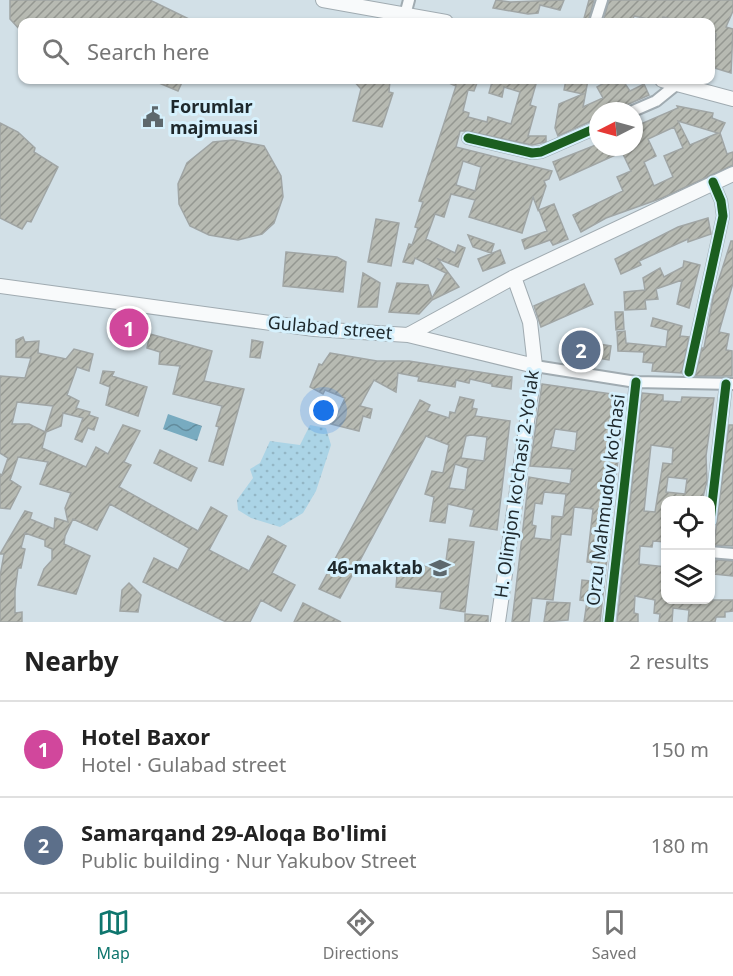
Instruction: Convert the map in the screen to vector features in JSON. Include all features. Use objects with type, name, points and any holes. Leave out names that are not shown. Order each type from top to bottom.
[{"type":"main road","points":[[322,0],[423,18]]},
{"type":"main road","points":[[677,84],[733,99]]},
{"type":"main road","name":"Gulabad street","points":[[0,286],[314,329],[408,335],[514,277],[733,174]]},
{"type":"main road","name":"H. Olimjon ko'chasi 2-Yo'lak","points":[[498,622],[535,366],[530,322],[514,277]]},
{"type":"main road","points":[[408,335],[535,366]]},
{"type":"street","points":[[405,15],[409,0]]},
{"type":"street","points":[[596,18],[602,0]]},
{"type":"street","points":[[643,107],[656,101],[677,84]]},
{"type":"street","points":[[468,138],[532,153],[542,152],[589,131]]},
{"type":"street","points":[[689,372],[723,216],[721,201],[713,182]]},
{"type":"street","points":[[535,366],[636,382],[730,384],[714,496]]},
{"type":"street","name":"Orzu Mahmudov ko'chasi","points":[[609,622],[636,382]]},
{"type":"street","points":[[715,552],[733,554]]},
{"type":"shaded area","points":[[310,425],[326,428],[331,445],[316,491],[303,513],[280,527],[251,518],[238,510],[237,500],[253,478],[250,469],[260,463],[270,441],[300,445]]},
{"type":"water","points":[[168,414],[202,426],[197,441],[163,429]]},
{"type":"building","points":[[10,0],[150,0],[187,18],[18,18],[18,28],[10,19]]},
{"type":"building","points":[[496,0],[510,2],[564,0],[560,10],[540,5],[538,13],[528,14],[493,8]]},
{"type":"building","points":[[589,0],[594,0],[589,18],[584,18]]},
{"type":"building","points":[[609,0],[733,0],[733,11],[726,27],[733,29],[731,73],[715,68],[715,18],[634,16],[633,18],[604,18]]},
{"type":"building","points":[[161,84],[181,84],[178,91]]},
{"type":"building","points":[[357,84],[390,84],[389,92],[393,93],[382,127],[353,121],[361,89]]},
{"type":"building","points":[[451,84],[477,84],[474,91],[468,90],[463,111],[469,113],[468,117],[487,122],[488,117],[511,124],[520,92],[504,87],[502,97],[489,93],[491,84],[536,84],[530,105],[536,107],[528,136],[546,136],[546,142],[532,145],[460,131],[456,147],[552,171],[549,179],[544,181],[546,186],[538,210],[533,197],[522,233],[469,217],[475,200],[451,194],[444,217],[435,214],[426,239],[455,253],[458,245],[465,248],[458,267],[438,259],[459,287],[432,300],[419,314],[389,312],[397,283],[428,285],[432,298],[446,273],[415,258],[413,264],[403,262],[418,228],[415,227],[423,202],[419,201],[456,86]],"holes":[[[463,161],[481,167],[475,191],[456,185]]]},
{"type":"building","points":[[565,84],[587,84],[583,107],[589,104],[589,122],[558,136],[555,128],[559,104],[583,94],[564,90]]},
{"type":"building","points":[[602,84],[625,84],[630,91],[644,84],[649,95],[633,102],[594,102],[603,98],[597,87]]},
{"type":"building","points":[[677,106],[713,113],[712,118],[725,123],[720,133],[727,154],[733,152],[733,165],[662,198],[606,218],[581,232],[573,215],[623,191],[617,177],[631,171],[624,156],[643,156],[643,123],[678,108]],"holes":[[[678,121],[718,133],[690,145]],[[674,127],[683,148],[664,156],[673,177],[654,186],[644,162],[656,156],[648,139]]]},
{"type":"building","points":[[0,123],[18,132],[35,148],[34,152],[58,167],[31,222],[27,221],[22,229],[0,218]]},
{"type":"building","points":[[233,140],[264,146],[281,176],[283,197],[274,223],[262,234],[238,240],[209,235],[190,226],[179,204],[178,184],[187,163],[213,142]]},
{"type":"building","points":[[589,148],[589,156],[613,156],[560,180],[553,162]]},
{"type":"building","points":[[554,204],[568,239],[553,245],[550,240],[525,249],[522,240],[547,231],[539,210]]},
{"type":"building","points":[[708,218],[711,234],[688,242],[688,239],[639,261],[641,265],[621,274],[615,259],[678,227]]},
{"type":"building","points":[[376,219],[399,223],[391,266],[368,262]]},
{"type":"building","points":[[468,235],[494,244],[491,253],[473,247]]},
{"type":"building","points":[[731,241],[733,241],[733,283],[719,332],[729,334],[726,350],[732,351],[732,376],[695,376],[702,348],[704,348],[713,298]]},
{"type":"building","points":[[500,250],[505,263],[483,271],[478,259]]},
{"type":"building","points":[[286,252],[337,257],[346,262],[343,292],[283,286]]},
{"type":"building","points":[[684,261],[700,265],[689,308],[677,304],[682,280],[656,289],[658,299],[645,300],[646,309],[625,310],[624,292],[645,290],[643,278],[660,268],[664,277],[683,267]]},
{"type":"building","points":[[363,273],[380,283],[377,307],[358,307]]},
{"type":"building","points":[[584,284],[593,304],[541,327],[534,306]]},
{"type":"building","points":[[615,312],[623,312],[624,329],[616,330]]},
{"type":"building","points":[[653,318],[682,326],[680,336],[689,337],[682,373],[652,371],[653,363],[643,362],[644,352],[618,351],[617,332],[625,331],[626,343],[666,347],[668,330],[651,326]]},
{"type":"building","points":[[150,334],[212,351],[204,381],[244,389],[223,465],[209,461],[219,427],[216,426],[222,406],[173,394],[180,366],[159,364],[160,352],[147,348]]},
{"type":"building","points":[[23,337],[25,342],[39,341],[38,353],[66,359],[74,349],[93,354],[89,371],[77,367],[67,395],[79,401],[76,408],[90,412],[89,415],[98,418],[94,430],[88,428],[82,442],[75,439],[83,418],[63,413],[61,426],[46,432],[42,448],[86,467],[96,447],[108,454],[123,425],[140,431],[124,462],[131,465],[119,487],[198,531],[211,507],[227,516],[209,550],[249,571],[268,536],[286,546],[272,573],[295,585],[281,611],[261,600],[250,622],[226,622],[143,582],[154,558],[178,570],[189,548],[110,504],[97,530],[73,519],[65,536],[64,544],[90,556],[76,594],[38,585],[44,569],[52,560],[52,549],[45,546],[45,540],[25,533],[21,548],[25,549],[21,568],[18,568],[15,591],[15,613],[22,612],[22,622],[0,622],[0,576],[4,554],[0,554],[25,511],[32,513],[30,519],[54,529],[55,518],[68,522],[65,508],[71,493],[40,484],[48,462],[18,457],[10,480],[21,487],[10,509],[0,508],[0,474],[2,475],[8,458],[0,453],[0,376],[25,378],[31,358],[16,357],[16,340]],"holes":[[[17,402],[53,406],[45,432],[29,424],[12,424]]]},
{"type":"building","points":[[252,340],[263,342],[260,358],[250,357]]},
{"type":"building","points":[[573,340],[611,346],[609,360],[571,354]]},
{"type":"building","points":[[330,353],[377,361],[409,361],[512,377],[511,389],[470,379],[469,383],[456,380],[455,387],[418,381],[419,377],[398,373],[396,392],[374,380],[360,406],[372,409],[370,418],[363,416],[359,431],[315,420],[318,410],[337,415],[345,398],[325,390],[323,394],[310,387],[319,364],[322,365]]},
{"type":"building","points":[[103,371],[114,372],[112,376],[147,387],[138,416],[106,405],[110,387],[100,383]]},
{"type":"building","points":[[542,384],[625,396],[600,622],[584,622],[587,601],[580,600],[582,580],[591,581],[592,563],[587,562],[593,509],[574,507],[571,535],[561,534],[553,600],[532,598],[529,622],[512,622],[529,477],[570,484],[572,469],[530,466]],"holes":[[[555,429],[577,432],[575,451],[551,447]],[[544,492],[566,494],[563,517],[552,516],[551,540],[534,538],[536,526],[532,525],[535,503],[542,504]]]},
{"type":"building","points":[[642,393],[663,395],[663,401],[681,402],[682,397],[714,398],[706,456],[707,481],[703,496],[661,496],[661,542],[653,541],[652,547],[640,546],[639,564],[661,566],[661,604],[715,604],[715,600],[733,600],[733,611],[725,612],[725,617],[716,617],[715,622],[688,622],[689,610],[673,608],[672,622],[659,622],[660,614],[654,613],[655,600],[635,596],[634,613],[638,614],[638,622],[617,622]],"holes":[[[651,445],[673,448],[672,464],[663,463],[655,512],[644,511]],[[668,477],[687,479],[685,494],[666,492]]]},
{"type":"building","points":[[460,397],[474,400],[472,408],[477,409],[475,416],[510,421],[497,530],[470,526],[474,510],[448,504],[445,523],[430,521],[434,497],[425,494],[432,471],[443,473],[449,445],[426,436],[340,598],[319,589],[420,400],[430,405],[427,411],[449,418],[450,412],[455,413]],"holes":[[[466,436],[487,437],[484,461],[461,458]],[[455,464],[468,468],[465,490],[449,488]]]},
{"type":"building","points":[[729,425],[733,425],[733,546],[715,545]]},
{"type":"building","points":[[160,450],[197,468],[191,481],[154,463]]},
{"type":"building","points":[[449,539],[474,542],[465,612],[440,608],[442,592],[396,587],[398,563],[445,568]]},
{"type":"building","points":[[716,560],[733,561],[733,576],[715,574]]},
{"type":"building","points":[[129,583],[141,595],[138,612],[120,611],[122,590]]},
{"type":"building","points":[[547,602],[570,603],[568,620],[544,622]]},
{"type":"building","points":[[303,603],[341,622],[294,622]]},
{"type":"building","points":[[465,614],[488,616],[488,622],[465,622]]},
{"type":"cycle path","points":[[468,138],[532,153],[541,152],[589,131]]},
{"type":"cycle path","points":[[689,372],[723,216],[721,201],[713,182]]},
{"type":"cycle path","points":[[609,622],[636,382]]},
{"type":"cycle path","points":[[713,496],[726,384]]},
{"type":"place","name":"Forumlar majmuasi","points":[[153,117]]},
{"type":"place","name":"Hotel Baxor","points":[[129,328]]},
{"type":"place","name":"Samarqand 29-Aloqa Bo'limi","points":[[581,350]]},
{"type":"place","name":"46-maktab","points":[[440,568]]}]
